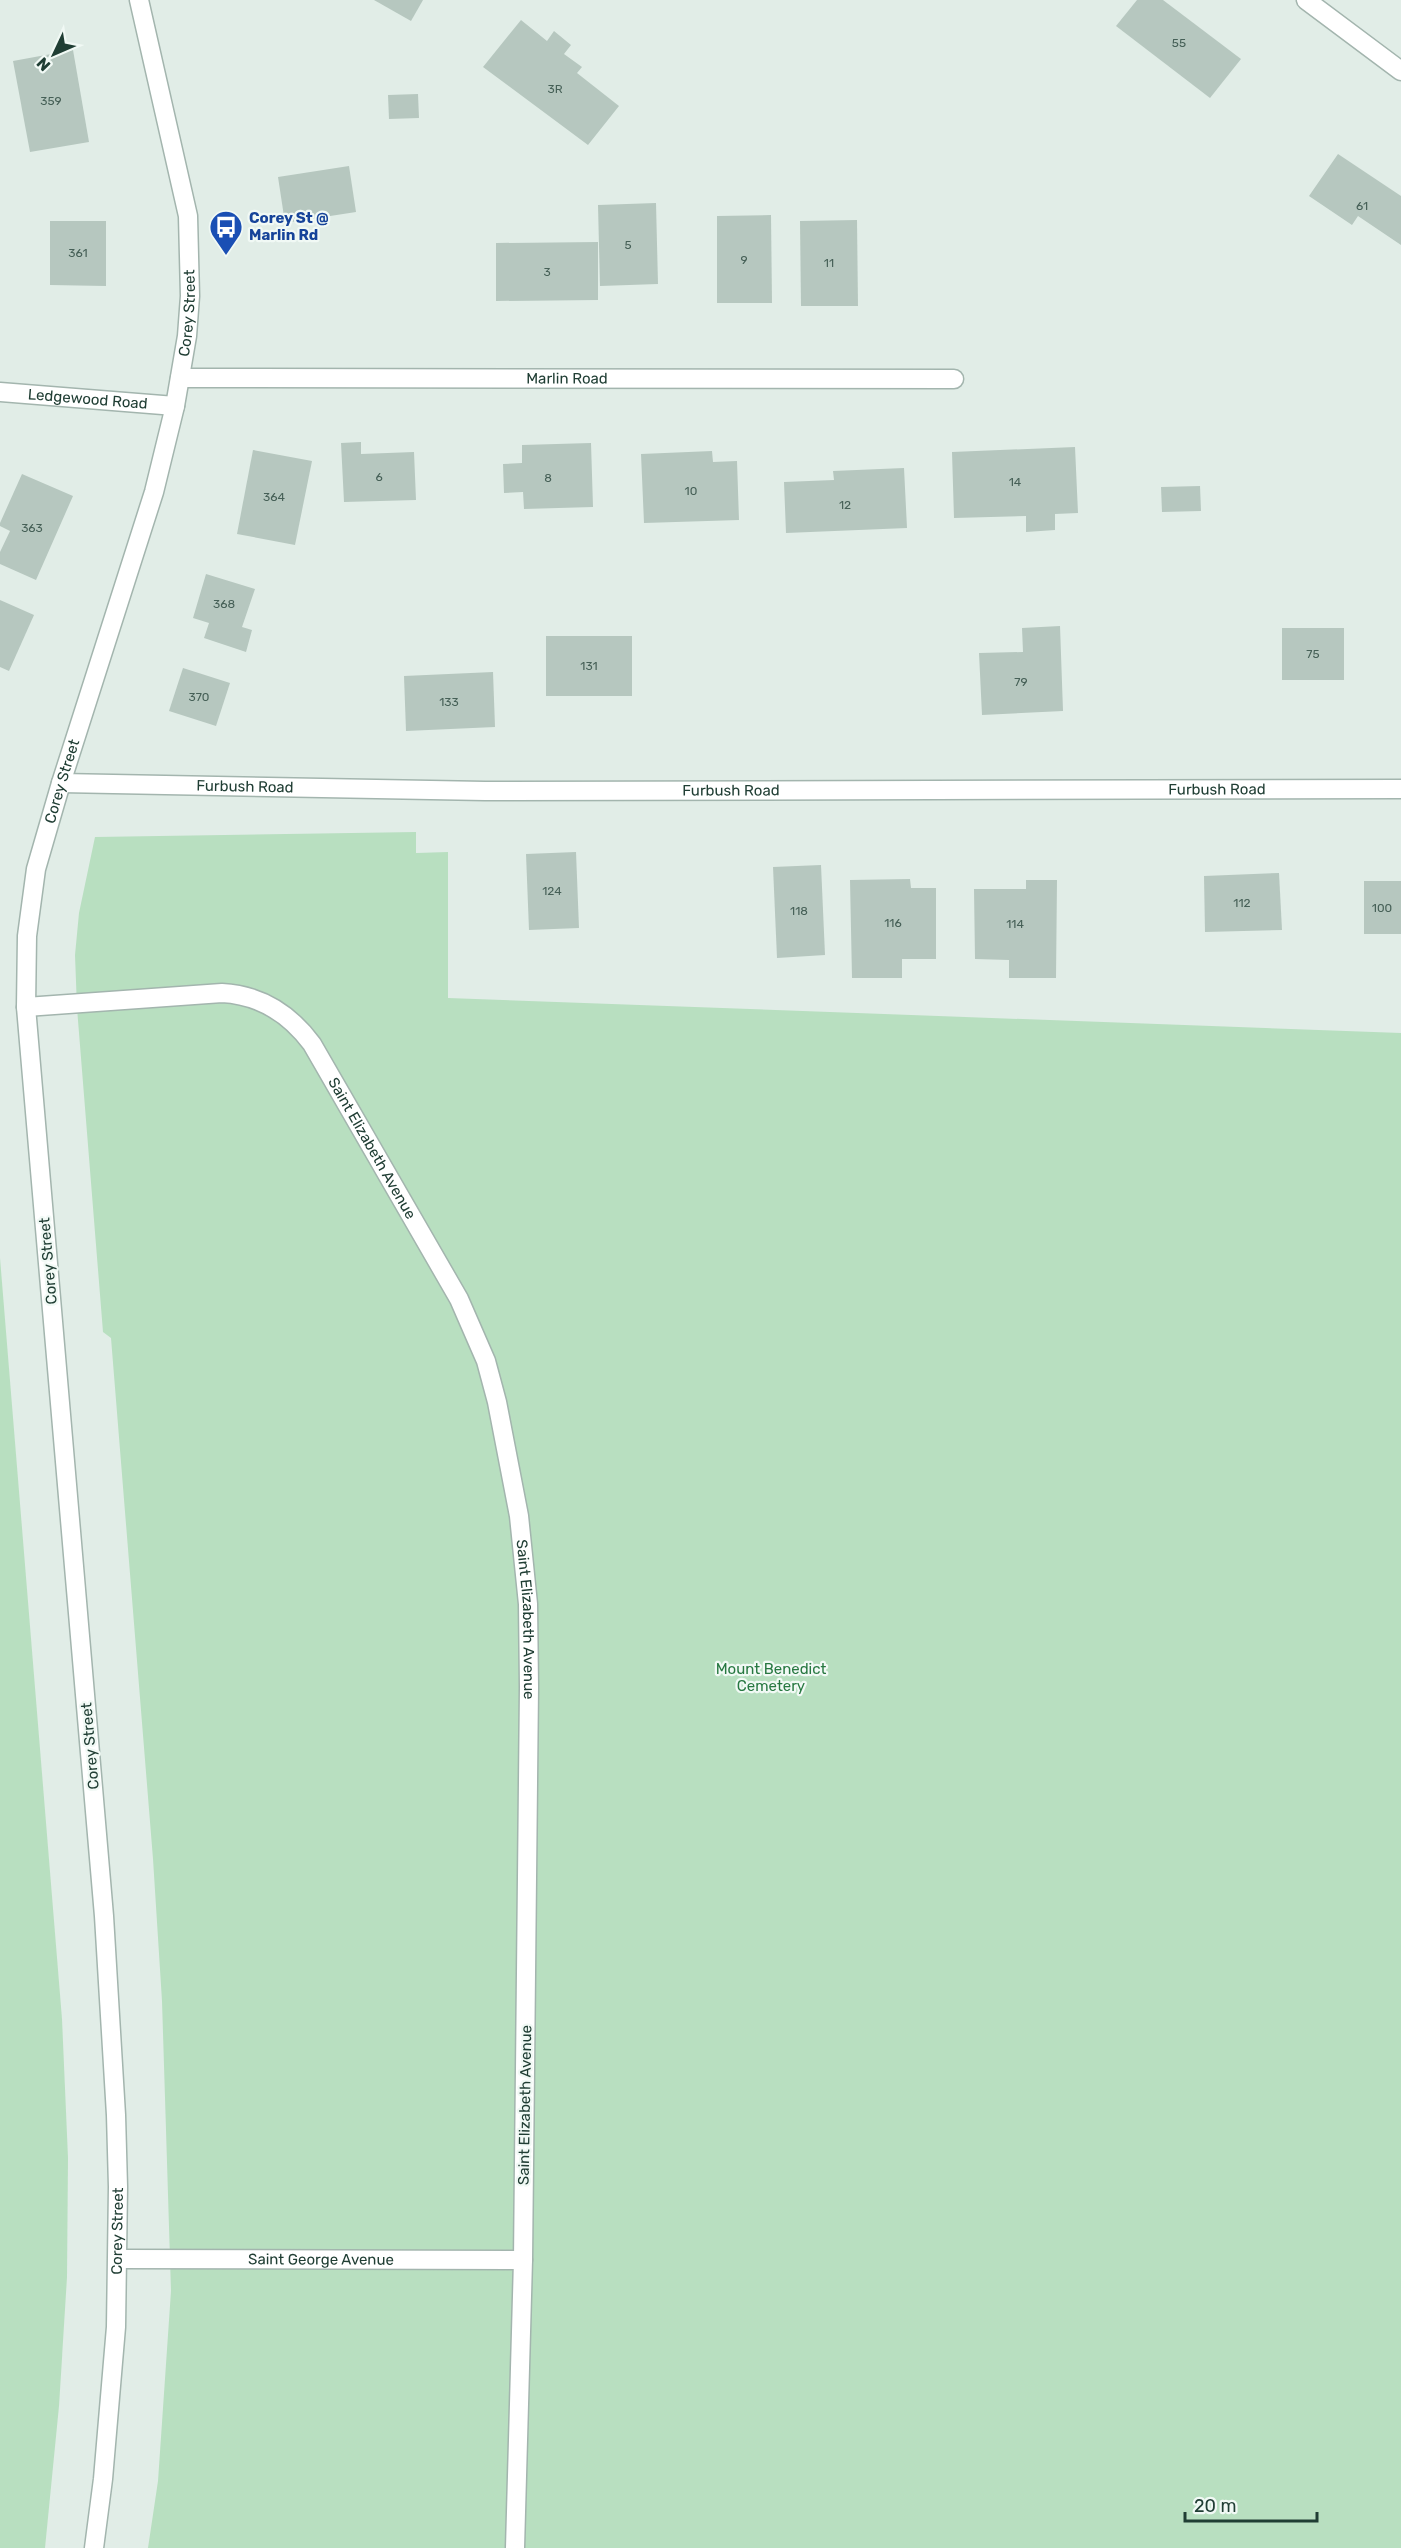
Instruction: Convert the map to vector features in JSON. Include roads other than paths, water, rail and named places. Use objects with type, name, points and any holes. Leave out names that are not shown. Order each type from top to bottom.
[{"type":"street","name":"Corey Street","points":[[94,2548],[111,2400],[118,2259],[116,2115],[104,1916],[26,1007],[25,968],[36,869],[61,783],[151,502],[175,406],[190,296],[188,216],[139,0]]},
{"type":"street","points":[[1308,0],[1401,71]]},
{"type":"street","name":"Marlin Road","points":[[180,378],[954,379]]},
{"type":"street","name":"Ledgewood Road","points":[[0,392],[175,406]]},
{"type":"street","name":"Furbush Road","points":[[61,783],[485,792],[1401,789]]},
{"type":"street","name":"Saint Elizabeth Avenue","points":[[26,1007],[222,993],[240,994],[260,999],[281,1012],[300,1027],[312,1044],[459,1299],[478,1342],[497,1402],[519,1516],[528,1604],[523,2260],[516,2548]]},
{"type":"street","name":"Saint George Avenue","points":[[118,2259],[523,2260]]},
{"type":"place","name":"Corey St @ Marlin Rd","points":[[226,256]]},
{"type":"park label","name":"Mount Benedict Cemetery","points":[[771,1678]]}]
